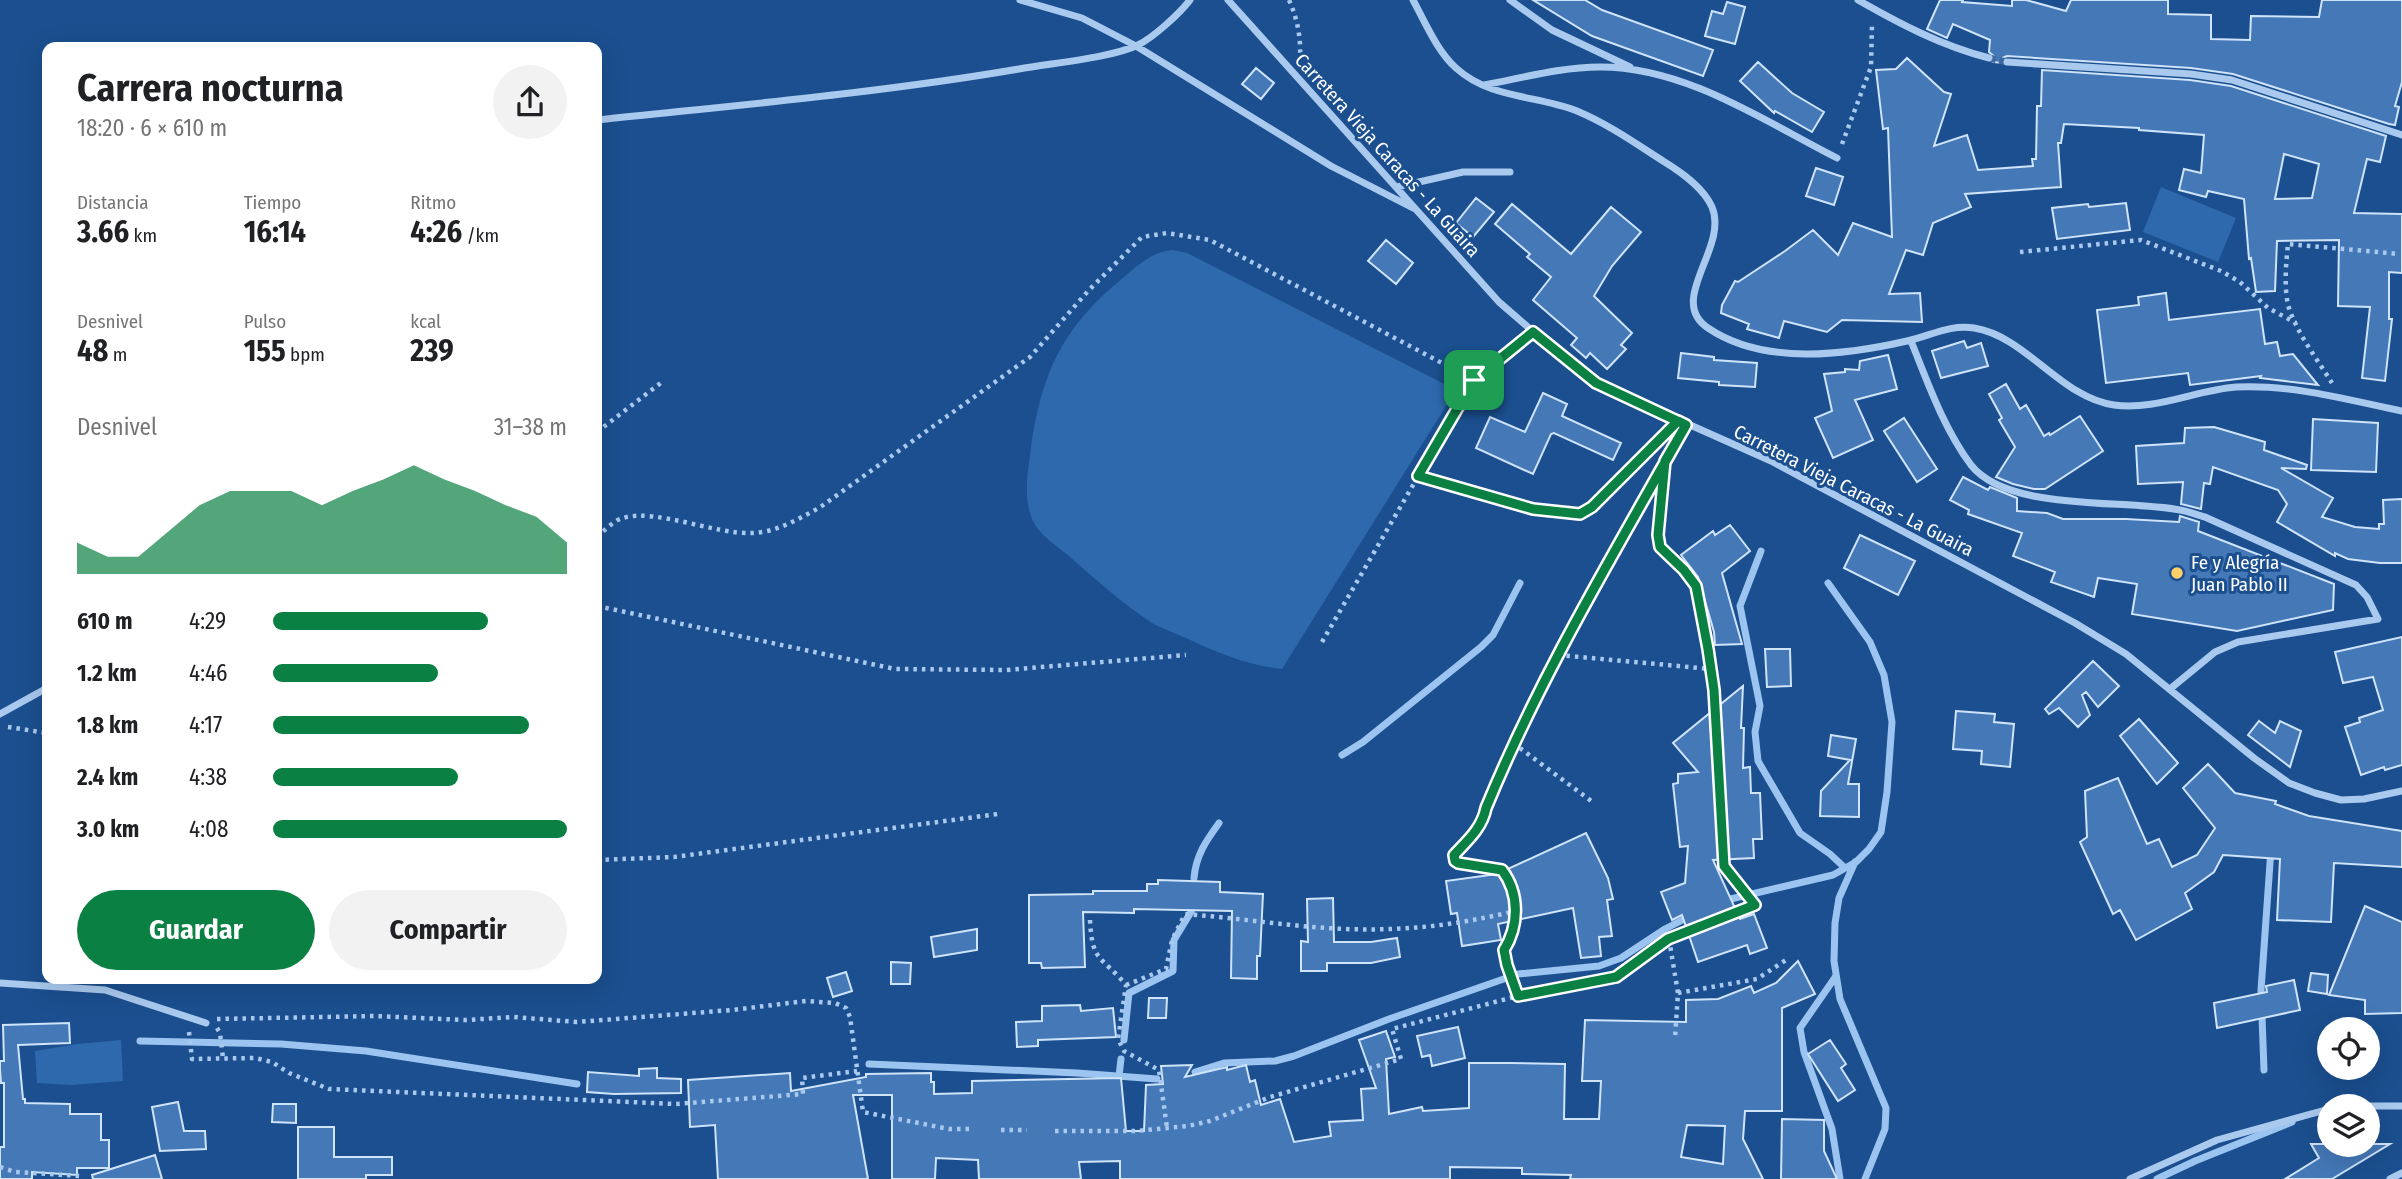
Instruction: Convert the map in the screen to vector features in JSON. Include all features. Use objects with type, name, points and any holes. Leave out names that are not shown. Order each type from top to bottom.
[{"type":"street","points":[[1020,0],[1082,18],[1136,46],[1331,166],[1417,210]]},
{"type":"street","points":[[602,119],[918,85],[1103,54],[1136,46],[1147,40],[1190,0]]},
{"type":"street","name":"Carretera Vieja Caracas - La Guaira","points":[[1228,0],[1499,302],[1596,383],[1780,466],[2075,623],[2126,654],[2254,758],[2289,783],[2341,800],[2364,799],[2402,791]]},
{"type":"street","points":[[1413,0],[1446,59],[1458,71],[1499,92],[1574,110],[1604,123],[1683,173],[1711,205],[1715,218],[1713,245],[1694,287],[1694,306],[1698,318],[1706,327],[1749,346],[1821,355],[1843,354],[1911,341],[1953,327],[1974,328],[1998,335],[2077,390],[2094,400],[2111,405],[2128,406],[2236,387],[2341,399],[2402,411]]},
{"type":"street","points":[[1510,0],[1552,30],[1637,70]]},
{"type":"street","points":[[1858,0],[1947,45],[1989,58]]},
{"type":"street","points":[[2007,62],[2191,74],[2232,80],[2402,135]]},
{"type":"street","points":[[1484,85],[1552,72],[1600,67],[1637,70],[1672,78],[1716,96],[1837,158]]},
{"type":"street","points":[[1397,187],[1463,172],[1510,172]]},
{"type":"street","points":[[1911,341],[1945,423],[1972,466],[1989,482],[2026,494],[2179,510],[2205,517],[2356,585],[2367,597],[2378,619],[2238,642],[2215,652],[2171,689]]},
{"type":"street","points":[[0,714],[42,691]]},
{"type":"street","points":[[0,983],[105,990],[206,1023]]},
{"type":"street","points":[[2380,1105],[2402,1105]]},
{"type":"street","points":[[2130,1179],[2217,1140],[2317,1112]]},
{"type":"street","points":[[2390,1179],[2402,1173]]},
{"type":"path","points":[[1289,0],[1298,24],[1301,43],[1298,78]]},
{"type":"path","points":[[1837,158],[1871,67],[1871,7]]},
{"type":"path","points":[[602,533],[622,518],[650,516],[753,533],[782,527],[818,508],[1030,357],[1089,290],[1142,237],[1167,233],[1210,240],[1474,380]]},
{"type":"path","points":[[2020,251],[2141,240],[2221,271],[2240,282],[2268,308],[2296,323]]},
{"type":"path","points":[[2341,399],[2296,323],[2288,304],[2288,244],[2399,254]]},
{"type":"path","points":[[1322,642],[1474,380],[1533,332]]},
{"type":"path","points":[[602,428],[662,382]]},
{"type":"path","points":[[1418,476],[1533,509],[1580,514],[1592,507],[1682,423]]},
{"type":"path","points":[[1518,996],[1504,950],[1517,920],[1509,880],[1502,870],[1458,863],[1453,858],[1479,829],[1513,743],[1558,655],[1665,461],[1682,423]]},
{"type":"path","points":[[1055,1131],[1136,1131],[1210,1121],[1270,1097],[1401,1059],[1392,1028],[1518,996],[1616,977],[1668,939],[1755,905],[1724,866],[1717,727],[1711,669],[1696,586],[1660,547],[1658,535],[1665,461]]},
{"type":"path","points":[[602,607],[895,669],[1006,670],[1186,655]]},
{"type":"path","points":[[1558,655],[1711,669]]},
{"type":"path","points":[[0,726],[42,732]]},
{"type":"path","points":[[1513,743],[1594,803]]},
{"type":"path","points":[[602,860],[674,857],[998,814]]},
{"type":"path","points":[[1126,985],[1166,969],[1171,940],[1185,914],[1326,928],[1388,929],[1476,921],[1515,911]]},
{"type":"path","points":[[1090,920],[1095,954],[1126,985]]},
{"type":"path","points":[[1668,939],[1678,993],[1675,1038]]},
{"type":"path","points":[[1678,993],[1757,979],[1786,960]]},
{"type":"path","points":[[1126,985],[1118,1039],[1124,1051],[1159,1070],[1167,1128]]},
{"type":"path","points":[[206,1023],[235,1017],[375,1016],[466,1020],[514,1017],[577,1022],[732,1010],[806,1001],[835,1003],[846,1008],[850,1017],[863,1112],[949,1129],[973,1129]]},
{"type":"path","points":[[190,1040],[192,1059],[255,1058],[272,1062],[289,1073],[329,1089],[676,1104],[803,1094],[802,1078],[857,1072]]},
{"type":"path","points":[[221,1040],[223,1058]]},
{"type":"path","points":[[1001,1130],[1027,1130]]},
{"type":"path","points":[[0,1167],[15,1172],[81,1175],[81,1179]]},
{"type":"shaded area","points":[[2161,187],[2236,218],[2218,262],[2143,232]]},
{"type":"shaded area","points":[[1173,250],[1187,253],[1456,390],[1282,669],[1232,658],[1152,623],[1120,600],[1048,539],[1039,530],[1029,511],[1027,479],[1034,428],[1047,378],[1057,356],[1083,316],[1101,297],[1146,260]]},
{"type":"shaded area","points":[[121,1040],[123,1081],[71,1085],[37,1083],[35,1051]]},
{"type":"building","points":[[1533,0],[1585,0],[1602,10],[1713,50],[1703,76],[1592,36]]},
{"type":"building","points":[[1940,0],[2012,6],[2012,0],[2026,0],[2066,11],[2071,0],[2168,0],[2168,14],[2211,15],[2211,39],[2250,40],[2251,16],[2319,17],[2322,0],[2402,0],[2402,82],[2395,106],[2399,107],[2395,125],[2233,74],[2191,68],[2007,56],[2002,58],[2001,63],[1993,62],[1995,57],[1989,52],[1990,40],[1953,24],[1947,38],[1927,29]]},
{"type":"building","points":[[1727,2],[1745,7],[1735,44],[1705,36],[1712,11],[1723,14]]},
{"type":"building","points":[[1907,58],[1944,92],[1951,94],[1934,146],[1967,135],[1978,170],[2033,166],[2032,159],[2036,159],[2037,106],[2041,106],[2042,70],[2190,80],[2231,86],[2386,136],[2380,162],[2367,159],[2354,213],[2402,214],[2402,273],[2389,272],[2389,319],[2392,319],[2385,381],[2362,378],[2370,307],[2338,306],[2339,240],[2277,241],[2275,291],[2256,292],[2251,258],[2249,259],[2244,199],[2208,191],[2206,197],[2179,190],[2184,169],[2201,173],[2204,135],[2139,128],[2064,124],[2061,143],[2058,143],[2061,187],[1965,194],[1971,207],[1933,223],[1923,255],[1906,250],[1889,294],[1920,293],[1922,322],[1842,320],[1827,332],[1784,321],[1779,338],[1747,329],[1749,324],[1721,313],[1722,305],[1735,281],[1738,282],[1813,230],[1838,255],[1853,223],[1892,237],[1888,128],[1883,129],[1876,70],[1896,69]],"holes":[[[2284,154],[2319,164],[2312,198],[2275,199]]]},
{"type":"building","points":[[1758,62],[1792,93],[1824,112],[1812,132],[1775,111],[1774,113],[1740,81]]},
{"type":"building","points":[[1256,68],[1274,83],[1261,99],[1242,84]]},
{"type":"building","points":[[1816,168],[1843,177],[1834,205],[1806,196]]},
{"type":"building","points":[[1476,198],[1494,212],[1473,237],[1456,223]]},
{"type":"building","points":[[2126,203],[2130,230],[2057,239],[2052,208]]},
{"type":"building","points":[[1512,204],[1571,254],[1611,207],[1641,232],[1612,266],[1594,296],[1632,333],[1621,345],[1626,349],[1607,369],[1590,353],[1586,358],[1571,345],[1577,338],[1533,300],[1551,277],[1527,257],[1530,254],[1495,224]]},
{"type":"building","points":[[1386,240],[1413,263],[1396,284],[1368,261]]},
{"type":"building","points":[[2166,293],[2169,320],[2260,309],[2265,344],[2277,342],[2280,356],[2293,354],[2318,385],[2260,378],[2261,376],[2190,385],[2188,373],[2106,383],[2097,310],[2139,305],[2138,297]]},
{"type":"building","points":[[1964,341],[1967,348],[1981,343],[1988,366],[1941,378],[1932,351]]},
{"type":"building","points":[[1681,353],[1714,357],[1714,360],[1757,363],[1755,387],[1719,385],[1719,382],[1678,378]]},
{"type":"building","points":[[1888,355],[1897,389],[1855,400],[1873,440],[1833,458],[1815,418],[1832,411],[1824,374],[1845,372],[1845,369],[1859,370],[1860,361]]},
{"type":"building","points":[[2006,384],[2020,409],[2026,405],[2044,436],[2080,416],[2103,451],[2045,489],[2013,484],[1996,477],[2015,447],[1999,420],[2002,418],[1989,394]]},
{"type":"building","points":[[1543,393],[1567,404],[1562,416],[1621,443],[1613,460],[1554,433],[1551,434],[1533,474],[1476,448],[1490,417],[1525,432]]},
{"type":"building","points":[[1904,418],[1937,469],[1917,482],[1884,431]]},
{"type":"building","points":[[2313,419],[2378,423],[2376,472],[2311,470]]},
{"type":"building","points":[[2214,427],[2265,442],[2264,450],[2307,465],[2306,469],[2281,468],[2333,498],[2322,517],[2355,527],[2379,529],[2379,524],[2384,524],[2383,500],[2402,499],[2402,563],[2348,559],[2335,553],[2335,556],[2277,522],[2287,504],[2278,490],[2213,467],[2210,484],[2204,483],[2201,509],[2181,504],[2183,482],[2138,484],[2136,446],[2184,443],[2185,428]]},
{"type":"building","points":[[1963,477],[1988,490],[1990,487],[2017,498],[2017,511],[2047,513],[2063,519],[2179,522],[2180,516],[2199,522],[2198,531],[2334,584],[2333,610],[2237,631],[2132,614],[2137,584],[2098,578],[2094,597],[2051,582],[2055,572],[2013,556],[2022,533],[1968,514],[1969,510],[1950,500]]},
{"type":"building","points":[[1730,525],[1750,551],[1722,573],[1742,644],[1715,645],[1714,632],[1698,577],[1681,555],[1713,531],[1715,535]]},
{"type":"building","points":[[1860,535],[1915,561],[1898,595],[1844,568]]},
{"type":"building","points":[[2402,637],[2402,765],[2385,770],[2384,767],[2361,775],[2345,727],[2360,722],[2359,718],[2383,710],[2373,677],[2343,683],[2335,652]]},
{"type":"building","points":[[1765,649],[1790,649],[1791,686],[1767,687]]},
{"type":"building","points":[[2093,661],[2119,686],[2098,707],[2086,692],[2082,695],[2090,715],[2078,727],[2059,708],[2049,714],[2045,709]]},
{"type":"building","points":[[1743,686],[1743,768],[1750,767],[1751,793],[1760,793],[1762,839],[1753,839],[1754,858],[1713,860],[1740,919],[1754,914],[1767,948],[1750,954],[1747,945],[1698,962],[1682,915],[1672,920],[1661,892],[1685,883],[1688,846],[1680,847],[1673,784],[1678,783],[1678,774],[1698,772],[1673,743]]},
{"type":"building","points":[[1956,711],[1995,714],[1994,722],[2014,724],[2010,767],[1981,764],[1982,751],[1953,749]]},
{"type":"building","points":[[2139,719],[2178,763],[2157,784],[2120,736]]},
{"type":"building","points":[[2259,721],[2275,733],[2280,721],[2301,731],[2290,767],[2248,735]]},
{"type":"building","points":[[1831,735],[1856,739],[1848,784],[1859,784],[1859,817],[1820,816],[1821,791],[1850,760],[1828,756]]},
{"type":"building","points":[[2208,764],[2235,793],[2276,801],[2275,804],[2309,816],[2402,831],[2402,867],[2334,863],[2331,922],[2277,920],[2280,859],[2223,855],[2214,872],[2185,893],[2192,909],[2136,940],[2120,910],[2113,914],[2080,842],[2087,837],[2085,791],[2118,778],[2147,844],[2159,839],[2172,867],[2197,855],[2215,828],[2183,788]]},
{"type":"building","points":[[1586,833],[1608,878],[1613,899],[1607,900],[1612,936],[1599,937],[1601,956],[1581,958],[1573,908],[1498,924],[1501,940],[1462,946],[1457,913],[1451,914],[1446,881],[1497,874]]},
{"type":"building","points":[[1158,880],[1220,882],[1220,892],[1263,894],[1257,979],[1231,978],[1232,911],[1134,909],[1134,913],[1083,912],[1085,967],[1042,968],[1041,963],[1029,963],[1029,895],[1147,891],[1147,884],[1158,884]]},
{"type":"building","points":[[1333,898],[1334,942],[1371,942],[1397,938],[1400,957],[1371,963],[1327,963],[1327,971],[1301,971],[1301,941],[1308,942],[1307,899]]},
{"type":"building","points":[[2365,906],[2402,922],[2402,1013],[2365,1014],[2365,1000],[2329,995]]},
{"type":"building","points":[[977,929],[977,950],[934,957],[931,937]]},
{"type":"building","points":[[1798,961],[1815,994],[1782,1008],[1782,1111],[1745,1111],[1743,1139],[1763,1179],[1570,1179],[1571,1175],[1522,1174],[1522,1168],[1450,1167],[1450,1179],[1120,1179],[1120,1161],[1079,1162],[1081,1179],[979,1179],[978,1160],[936,1158],[935,1179],[892,1179],[892,1095],[853,1095],[868,1179],[718,1179],[715,1125],[690,1127],[688,1080],[790,1073],[791,1091],[866,1077],[866,1074],[931,1073],[934,1094],[972,1093],[972,1081],[1121,1078],[1126,1131],[1144,1131],[1146,1085],[1163,1084],[1161,1066],[1192,1065],[1185,1077],[1246,1065],[1250,1082],[1255,1080],[1261,1105],[1280,1099],[1294,1142],[1331,1136],[1329,1122],[1363,1120],[1361,1089],[1376,1088],[1359,1040],[1386,1031],[1395,1057],[1386,1059],[1389,1114],[1422,1107],[1423,1111],[1469,1108],[1469,1063],[1565,1064],[1564,1119],[1599,1119],[1601,1081],[1582,1081],[1585,1020],[1686,1022],[1686,1000],[1718,999],[1751,986],[1754,993],[1776,983]],"holes":[[[1687,1125],[1725,1126],[1723,1164],[1681,1157]]]},
{"type":"building","points":[[891,962],[911,963],[910,984],[891,984]]},
{"type":"building","points":[[846,972],[852,991],[833,997],[827,978]]},
{"type":"building","points":[[2311,973],[2328,975],[2327,994],[2308,991]]},
{"type":"building","points":[[2294,980],[2300,1010],[2217,1028],[2214,1003],[2267,992],[2266,986]]},
{"type":"building","points":[[1149,998],[1167,998],[1166,1018],[1148,1018]]},
{"type":"building","points":[[1080,1005],[1081,1011],[1113,1008],[1116,1037],[1038,1040],[1038,1046],[1017,1047],[1016,1022],[1042,1021],[1042,1006]]},
{"type":"building","points":[[69,1023],[70,1043],[18,1045],[23,1099],[25,1103],[70,1104],[70,1114],[101,1114],[101,1140],[109,1140],[109,1168],[77,1168],[77,1175],[32,1172],[32,1179],[0,1179],[0,1147],[4,1147],[4,1083],[1,1083],[0,1069],[0,1061],[4,1061],[3,1025]]},
{"type":"building","points":[[1458,1027],[1465,1058],[1432,1066],[1430,1055],[1422,1057],[1417,1036]]},
{"type":"building","points":[[1830,1040],[1846,1064],[1841,1068],[1855,1090],[1838,1101],[1808,1054]]},
{"type":"building","points":[[657,1068],[657,1078],[681,1079],[681,1093],[587,1092],[588,1072],[639,1076],[639,1069]]},
{"type":"building","points":[[178,1102],[184,1131],[205,1131],[206,1149],[160,1151],[152,1107]]},
{"type":"building","points":[[273,1104],[296,1104],[296,1123],[272,1122]]},
{"type":"building","points":[[1782,1119],[1824,1120],[1824,1151],[1837,1179],[1781,1179]]},
{"type":"building","points":[[298,1127],[334,1127],[334,1157],[392,1157],[392,1175],[366,1175],[366,1179],[298,1179]]},
{"type":"building","points":[[2311,1144],[2317,1144],[2317,1154]]},
{"type":"building","points":[[155,1155],[162,1179],[93,1179],[92,1175]]},
{"type":"building","points":[[2368,1157],[2332,1179],[2285,1179],[2319,1158]]},
{"type":"waterway","points":[[1761,551],[1740,606],[1760,706],[1755,732],[1758,761],[1800,833],[1845,868]]},
{"type":"waterway","points":[[1342,755],[1363,742],[1481,647],[1493,635],[1520,583]]},
{"type":"waterway","points":[[1722,901],[1833,875],[1856,862],[1881,832],[1892,722],[1884,675],[1870,642],[1828,583]]},
{"type":"waterway","points":[[1194,878],[1199,855],[1219,823]]},
{"type":"waterway","points":[[2264,1070],[2261,990],[2271,849]]},
{"type":"waterway","points":[[1855,862],[1839,898],[1834,961],[1840,999],[1886,1108],[1885,1129],[1865,1179]]},
{"type":"waterway","points":[[1124,1040],[1129,993],[1173,971],[1174,940],[1191,912]]},
{"type":"waterway","points":[[1195,1072],[1224,1063],[1275,1061],[1294,1056],[1518,974],[1599,966],[1621,958],[1692,915]]},
{"type":"waterway","points":[[1836,976],[1800,1028],[1804,1052],[1832,1129],[1840,1179]]},
{"type":"waterway","points":[[140,1041],[281,1044],[366,1051],[577,1084]]},
{"type":"waterway","points":[[1119,1076],[1121,1059]]},
{"type":"waterway","points":[[869,1064],[1157,1079]]},
{"type":"waterway","points":[[2157,1179],[2292,1122]]},
{"type":"tunnel","points":[[1989,58],[2007,62]]},
{"type":"place","name":"Fe y Alegría Juan Pablo II","points":[[2177,573]]},
{"type":"route","points":[[1474,380],[1418,476],[1533,509],[1580,514],[1592,507],[1678,421],[1686,425],[1665,461],[1658,535],[1660,547],[1696,586],[1714,690],[1724,866],[1749,894],[1755,905],[1668,939],[1616,977],[1518,996],[1504,950],[1517,920],[1509,880],[1502,870],[1458,863],[1453,858],[1479,829],[1528,712],[1598,582],[1632,522],[1686,425],[1627,399],[1596,383],[1533,332],[1474,380]]}]
